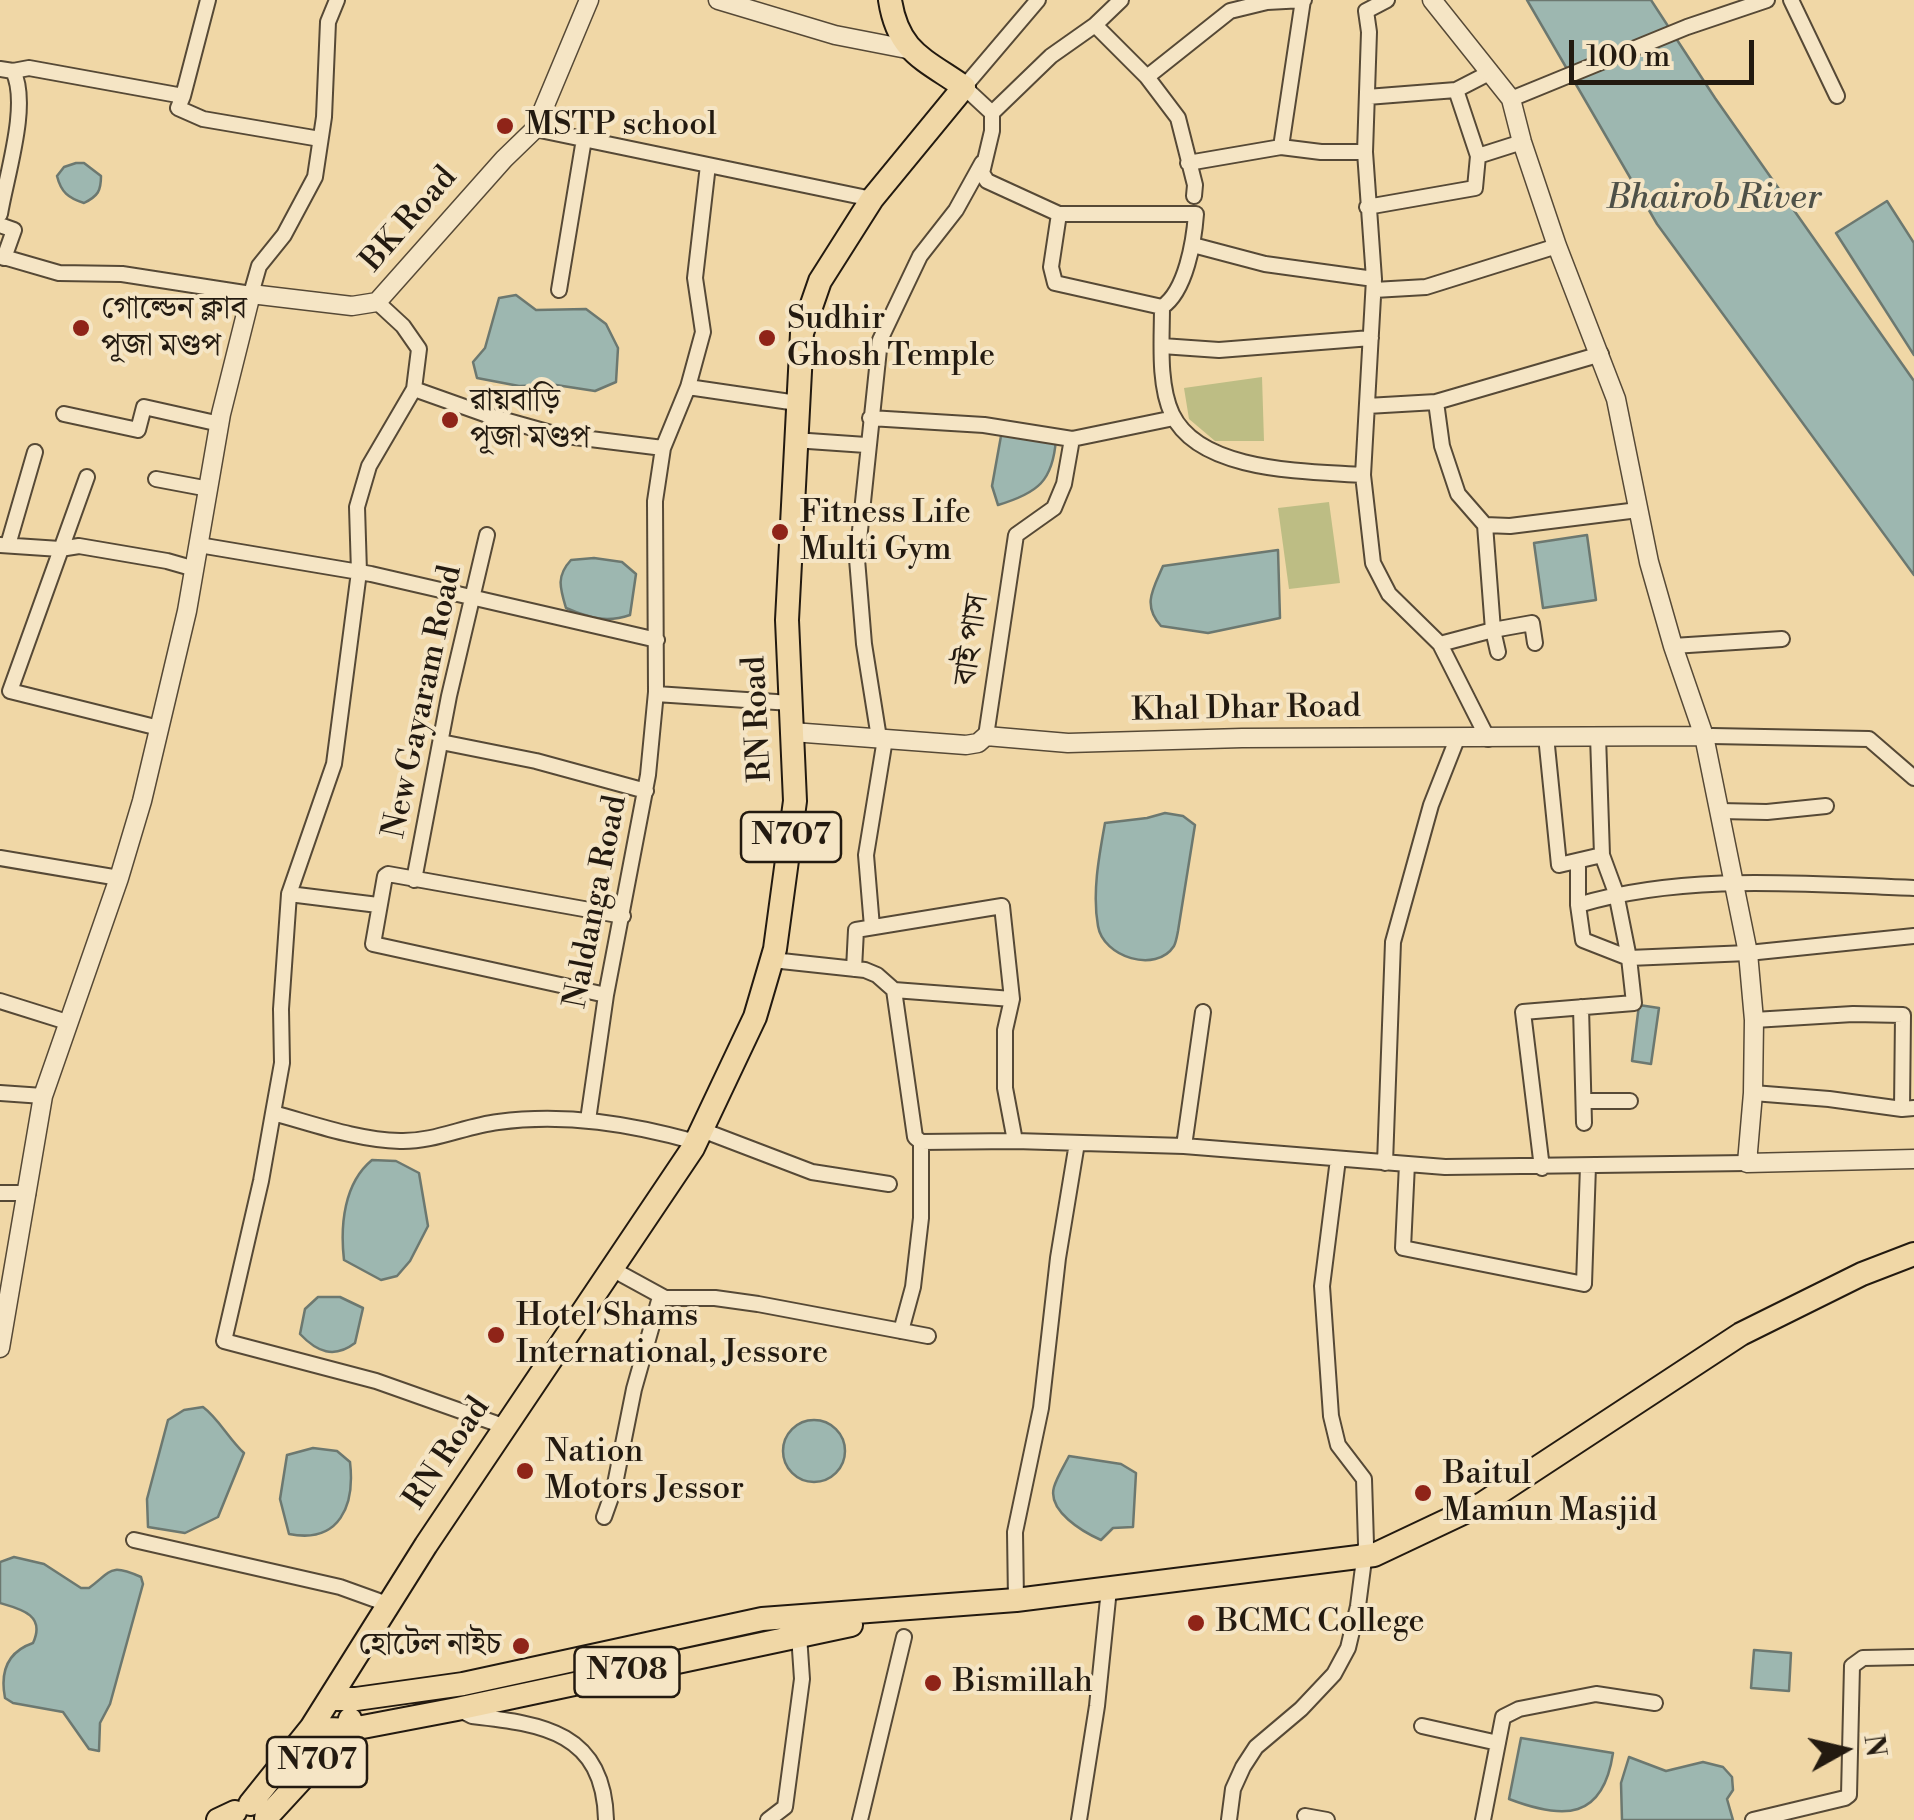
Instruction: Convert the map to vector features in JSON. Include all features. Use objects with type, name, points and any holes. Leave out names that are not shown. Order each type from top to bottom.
[{"type":"highway","points":[[890,0],[894,26],[912,50],[964,87]]},
{"type":"highway","name":"RN Road","points":[[330,1698],[699,1136],[754,1017],[772,960],[795,802],[786,620],[802,333],[820,281],[872,198],[964,87]]},
{"type":"highway","name":"N708","points":[[330,1698],[463,1684],[762,1619],[1016,1600],[1364,1558],[1482,1504],[1741,1334],[1862,1274],[1914,1254]]},
{"type":"highway","name":"N708","points":[[311,1728],[346,1730],[457,1709],[942,1606]]},
{"type":"highway","name":"RN Road","points":[[356,1698],[366,1643]]},
{"type":"highway","name":"N707","points":[[245,1816],[330,1698]]},
{"type":"highway","name":"N707","points":[[245,1816],[346,1730],[356,1698]]},
{"type":"street","points":[[208,0],[178,108],[202,120],[320,139]]},
{"type":"street","points":[[0,1348],[43,1096],[142,802],[200,546],[220,424],[250,294],[259,266],[284,236],[315,176],[328,22],[337,0]]},
{"type":"street","name":"BK Road","points":[[250,294],[352,306],[377,302],[504,159],[535,130],[589,0]]},
{"type":"street","points":[[718,0],[835,35],[912,50]]},
{"type":"street","points":[[992,113],[964,87],[1038,0]]},
{"type":"street","points":[[872,927],[866,856],[882,739],[864,644],[857,559],[880,340],[920,256],[956,210],[982,163],[992,131],[992,113],[1051,56],[1095,25],[1121,0]]},
{"type":"street","points":[[1147,78],[1230,11],[1267,2],[1304,0],[1281,147]]},
{"type":"street","points":[[1386,0],[1363,5],[1369,32],[1365,152],[1374,284],[1363,476],[1373,564],[1389,594],[1440,644],[1488,739]]},
{"type":"street","points":[[1432,0],[1511,98],[1557,246],[1616,399],[1638,510],[1673,646],[1708,736],[1748,953],[1754,1020],[1747,1163]]},
{"type":"street","points":[[1511,98],[1687,27],[1767,0]]},
{"type":"street","points":[[1791,0],[1837,96]]},
{"type":"street","points":[[1095,25],[1147,78],[1178,118],[1195,184],[1194,196]]},
{"type":"street","points":[[6,70],[28,68],[183,96]]},
{"type":"street","points":[[0,214],[20,104],[18,82],[6,70]]},
{"type":"street","points":[[1367,97],[1456,90],[1491,72]]},
{"type":"street","points":[[1367,207],[1475,188],[1478,156],[1456,90]]},
{"type":"street","points":[[535,130],[872,198]]},
{"type":"street","points":[[559,290],[584,140]]},
{"type":"street","points":[[1478,156],[1522,142]]},
{"type":"street","points":[[1188,164],[1281,147],[1365,152]]},
{"type":"street","points":[[982,163],[987,181],[1059,214],[1196,214],[1193,245],[1170,302],[1162,308]]},
{"type":"street","name":"Naldanga Road","points":[[588,1120],[606,995],[646,791],[656,694],[655,501],[664,448],[688,387],[703,332],[695,278],[708,165]]},
{"type":"street","points":[[1059,214],[1052,267],[1055,283],[1162,308]]},
{"type":"street","points":[[0,225],[14,230],[2,257],[59,273],[122,274],[250,294]]},
{"type":"street","points":[[1193,245],[1265,264],[1374,284],[1426,287],[1557,246]]},
{"type":"street","points":[[377,302],[403,326],[418,349],[414,389],[370,466],[357,507],[359,572],[334,764],[289,894],[281,1009],[282,1063],[261,1182],[224,1341],[376,1381],[506,1427]]},
{"type":"street","points":[[1162,308],[1166,390],[1174,418],[1202,443],[1233,460],[1255,466],[1363,476]]},
{"type":"street","points":[[1162,346],[1220,350],[1371,338]]},
{"type":"street","points":[[1367,406],[1436,402],[1601,354]]},
{"type":"street","points":[[688,387],[797,402]]},
{"type":"street","points":[[414,389],[490,416],[558,434],[664,448]]},
{"type":"street","points":[[1436,402],[1442,446],[1458,494],[1486,525],[1498,652]]},
{"type":"street","points":[[64,414],[138,430],[144,407],[220,424]]},
{"type":"street","points":[[870,418],[984,425],[1072,439],[1174,418]]},
{"type":"street","name":"বাই পাস","points":[[986,736],[1016,534],[1054,508],[1064,484],[1072,439]]},
{"type":"street","points":[[794,440],[866,445]]},
{"type":"street","points":[[34,452],[4,545],[60,549],[79,546],[195,569]]},
{"type":"street","points":[[87,477],[10,691],[159,728]]},
{"type":"street","points":[[156,478],[209,489]]},
{"type":"street","points":[[1486,525],[1510,526],[1638,510]]},
{"type":"street","name":"New Gayaram Road","points":[[414,880],[460,646],[487,535]]},
{"type":"street","points":[[200,546],[359,572],[657,640]]},
{"type":"street","points":[[1440,644],[1532,623],[1535,643]]},
{"type":"street","points":[[1673,646],[1782,639]]},
{"type":"street","points":[[656,694],[791,703]]},
{"type":"street","name":"Khal Dhar Road","points":[[792,732],[966,745],[978,743],[986,736],[1068,743],[1242,738],[1708,736]]},
{"type":"street","points":[[1546,736],[1559,865],[1602,856]]},
{"type":"street","points":[[1542,1168],[1523,1012],[1634,1003],[1616,893],[1602,856],[1598,736]]},
{"type":"street","points":[[1708,736],[1868,739],[1914,778]]},
{"type":"street","points":[[1385,1163],[1393,942],[1431,805],[1458,739]]},
{"type":"street","points":[[441,742],[536,761],[646,791]]},
{"type":"street","points":[[1720,812],[1826,806]]},
{"type":"street","points":[[0,858],[119,878]]},
{"type":"street","points":[[1578,861],[1583,940],[1629,958],[1748,953],[1914,936]]},
{"type":"street","points":[[606,995],[373,944],[378,906],[386,874],[623,916]]},
{"type":"street","points":[[1578,905],[1616,893],[1734,882],[1914,888]]},
{"type":"street","points":[[289,894],[378,906]]},
{"type":"street","points":[[854,969],[856,930],[1002,906],[1012,998],[1004,1044],[1005,1088],[1015,1141]]},
{"type":"street","points":[[772,960],[877,974],[894,990],[915,1137],[921,1142],[1184,1146],[1385,1163],[1542,1168],[1914,1159]]},
{"type":"street","points":[[894,990],[1012,998]]},
{"type":"street","points":[[0,1001],[66,1022]]},
{"type":"street","points":[[1581,1008],[1584,1124]]},
{"type":"street","points":[[1184,1146],[1203,1012]]},
{"type":"street","points":[[1753,1093],[1908,1108],[1908,1016],[1853,1014],[1754,1020]]},
{"type":"street","points":[[0,1092],[43,1096]]},
{"type":"street","points":[[1584,1101],[1630,1101]]},
{"type":"street","points":[[272,1114],[374,1139],[403,1141],[428,1139],[494,1122],[534,1118],[588,1120],[699,1136],[812,1172],[890,1184]]},
{"type":"street","points":[[901,1331],[913,1286],[920,1218],[921,1142]]},
{"type":"street","points":[[1016,1600],[1015,1532],[1042,1408],[1058,1258],[1078,1143]]},
{"type":"street","points":[[1229,1820],[1233,1789],[1243,1766],[1256,1748],[1334,1674],[1348,1648],[1364,1558],[1364,1479],[1338,1445],[1324,1343],[1322,1286],[1338,1160]]},
{"type":"street","points":[[1407,1164],[1403,1248],[1584,1284],[1588,1166]]},
{"type":"street","points":[[0,1193],[28,1193]]},
{"type":"street","points":[[612,1269],[660,1297],[758,1304],[928,1336]]},
{"type":"street","points":[[604,1517],[660,1297]]},
{"type":"street","points":[[134,1540],[340,1587],[390,1605]]},
{"type":"street","points":[[1079,1820],[1097,1706],[1109,1589]]},
{"type":"street","points":[[768,1820],[785,1806],[802,1679],[799,1636]]},
{"type":"street","points":[[860,1820],[904,1636]]},
{"type":"street","points":[[1753,1820],[1846,1798],[1852,1666],[1864,1658],[1914,1658]]},
{"type":"street","points":[[1483,1820],[1503,1716],[1596,1694],[1655,1704]]},
{"type":"street","points":[[457,1709],[472,1716],[558,1732],[578,1745],[600,1784],[606,1820]]},
{"type":"street","points":[[1422,1726],[1498,1743]]},
{"type":"street","points":[[1305,1816],[1328,1820]]},
{"type":"green space","points":[[1262,377],[1264,441],[1215,441],[1189,419],[1184,388]]},
{"type":"green space","points":[[1329,502],[1340,583],[1289,589],[1278,508]]},
{"type":"water","name":"Bhairob River","points":[[1527,0],[1651,0],[1715,98],[1914,381],[1914,575],[1657,224]]},
{"type":"water","points":[[84,163],[101,176],[98,193],[84,203],[66,194],[57,176],[64,167]]},
{"type":"water","points":[[1887,201],[1914,243],[1914,355],[1836,233]]},
{"type":"water","points":[[516,295],[536,310],[586,309],[606,324],[618,348],[616,382],[595,391],[556,385],[519,386],[477,378],[473,362],[485,348],[499,298]]},
{"type":"water","points":[[1020,433],[1056,439],[1051,465],[1033,490],[998,505],[992,486],[1001,436]]},
{"type":"water","points":[[1587,535],[1596,600],[1543,608],[1534,543]]},
{"type":"water","points":[[1278,550],[1280,618],[1208,633],[1161,626],[1155,618],[1151,597],[1163,566]]},
{"type":"water","points":[[571,560],[622,562],[636,574],[630,615],[598,618],[566,608],[561,588],[563,571]]},
{"type":"water","points":[[1165,813],[1183,816],[1195,825],[1176,939],[1166,954],[1155,959],[1131,958],[1109,946],[1098,926],[1096,888],[1105,823]]},
{"type":"water","points":[[1639,1005],[1659,1008],[1651,1064],[1632,1061]]},
{"type":"water","points":[[372,1160],[396,1161],[419,1173],[428,1226],[410,1261],[397,1276],[381,1280],[344,1260],[343,1247],[350,1193],[355,1180]]},
{"type":"water","points":[[318,1297],[340,1297],[363,1308],[355,1343],[340,1351],[326,1351],[300,1334],[305,1309]]},
{"type":"water","points":[[203,1407],[244,1453],[218,1517],[185,1533],[148,1527],[147,1499],[168,1420],[184,1410]]},
{"type":"water","points":[[814,1420],[836,1429],[845,1451],[836,1473],[814,1482],[792,1473],[783,1451],[792,1429]]},
{"type":"water","points":[[313,1448],[337,1451],[350,1462],[350,1493],[332,1527],[306,1536],[289,1534],[280,1499],[287,1455]]},
{"type":"water","points":[[1069,1456],[1121,1464],[1136,1473],[1133,1527],[1113,1528],[1101,1540],[1061,1512],[1053,1496],[1054,1487]]},
{"type":"water","points":[[14,1557],[44,1564],[81,1588],[89,1588],[117,1570],[141,1577],[143,1584],[110,1704],[100,1723],[99,1751],[89,1749],[63,1712],[5,1698],[7,1664],[17,1652],[33,1643],[36,1633],[29,1615],[0,1603],[0,1562]]},
{"type":"water","points":[[1754,1650],[1791,1653],[1789,1691],[1751,1688]]},
{"type":"water","points":[[1521,1738],[1613,1753],[1600,1791],[1590,1803],[1563,1811],[1509,1799]]},
{"type":"water","points":[[1629,1757],[1666,1771],[1703,1762],[1723,1767],[1732,1777],[1733,1790],[1727,1799],[1733,1820],[1622,1820],[1621,1783]]},
{"type":"place","name":"MSTP school","points":[[505,126]]},
{"type":"place","name":"গোল্ডেন ক্লাব পূজা মণ্ডপ","points":[[81,328]]},
{"type":"place","name":"Sudhir Ghosh Temple","points":[[767,338]]},
{"type":"place","name":"রায়বাড়ি পূজা মণ্ডপ","points":[[450,420]]},
{"type":"place","name":"Fitness Life Multi Gym","points":[[780,532]]},
{"type":"place","name":"Hotel Shams International, Jessore","points":[[496,1335]]},
{"type":"place","name":"Nation Motors Jessor","points":[[525,1471]]},
{"type":"place","name":"Baitul Mamun Masjid","points":[[1423,1493]]},
{"type":"place","name":"BCMC College","points":[[1196,1623]]},
{"type":"place","name":"হোটেল নাইচ","points":[[521,1646]]},
{"type":"place","name":"Bismillah","points":[[933,1683]]}]
